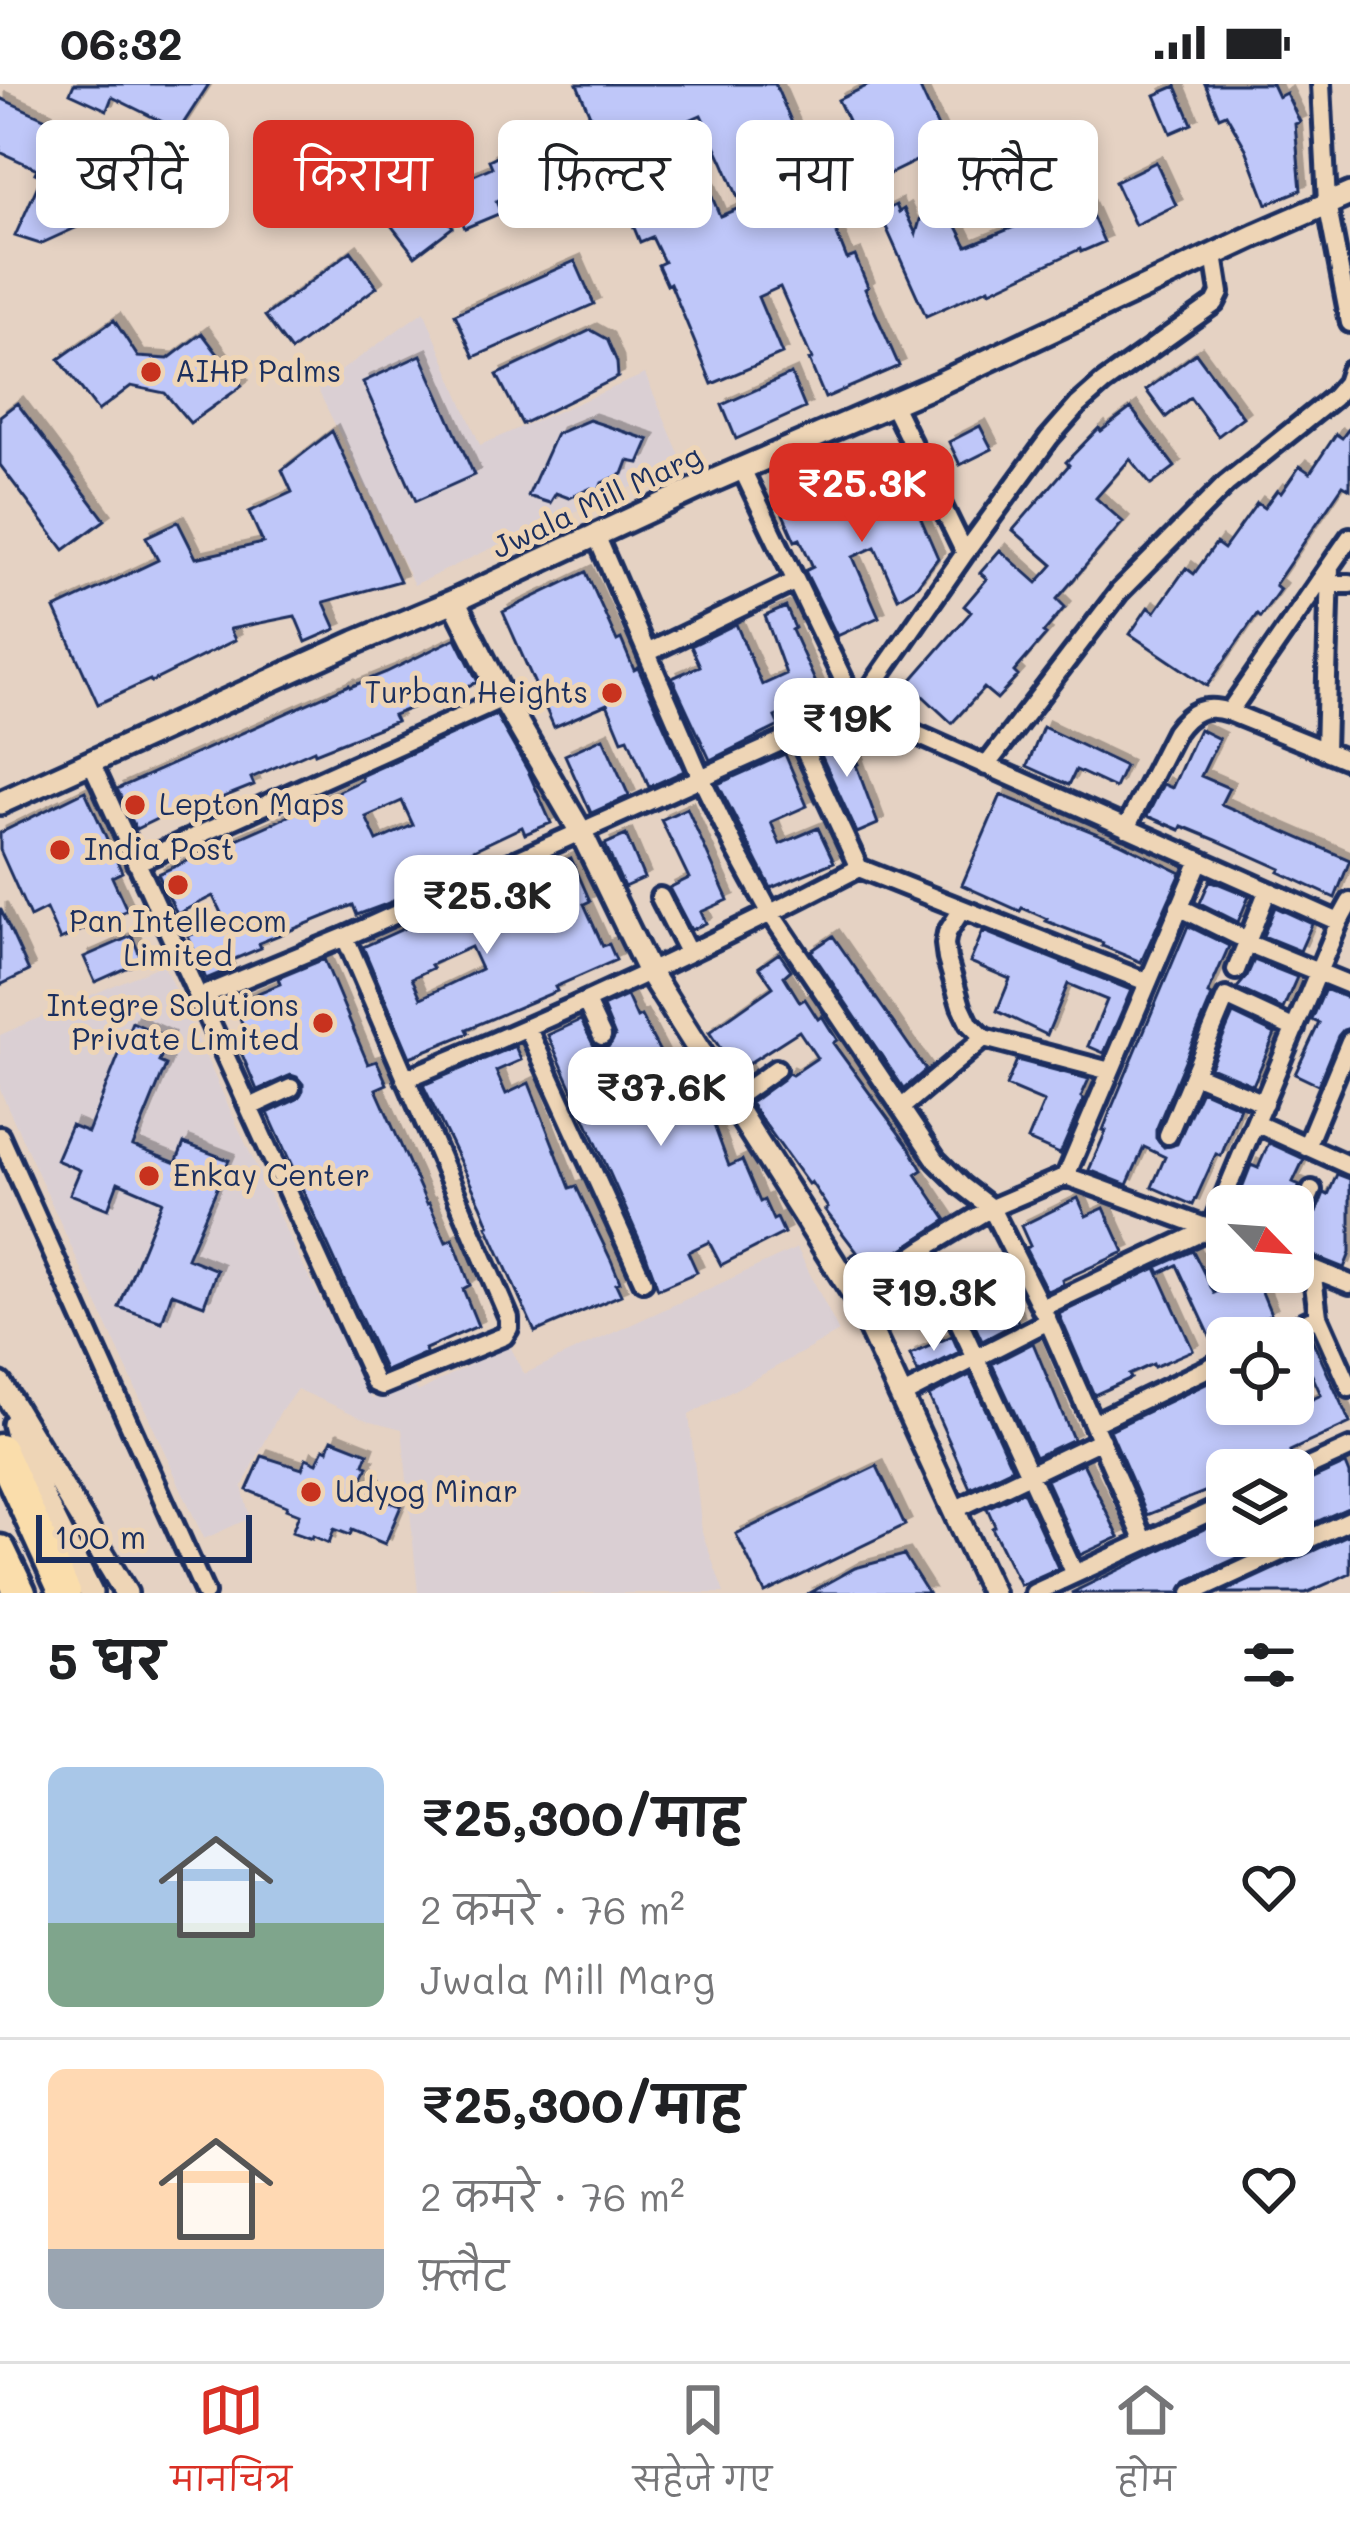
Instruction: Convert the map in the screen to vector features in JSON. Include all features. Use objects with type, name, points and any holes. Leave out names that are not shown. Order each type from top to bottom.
[{"type":"highway","points":[[0,1450],[65,1593]]},
{"type":"highway","points":[[0,1551],[20,1593]]},
{"type":"street","points":[[1321,84],[1328,203],[1350,323]]},
{"type":"street","name":"Jwala Mill Marg","points":[[0,803],[1350,194]]},
{"type":"street","points":[[199,997],[345,937],[857,708],[965,553],[1078,405],[1215,303],[1220,292],[1214,255]]},
{"type":"street","points":[[986,766],[1119,592],[1226,484],[1333,398],[1350,371]]},
{"type":"street","points":[[892,403],[965,553]]},
{"type":"street","points":[[742,469],[857,708],[1339,922]]},
{"type":"street","points":[[596,535],[701,778],[771,914],[936,1160],[991,1208],[1045,1314],[1145,1542]]},
{"type":"street","points":[[1229,712],[1350,537]]},
{"type":"street","points":[[1325,751],[1330,564]]},
{"type":"street","points":[[647,653],[796,581]]},
{"type":"street","points":[[1329,584],[1350,584]]},
{"type":"street","points":[[454,601],[503,698],[581,832],[648,970],[855,1296],[992,1593]]},
{"type":"street","points":[[136,862],[503,698]]},
{"type":"street","points":[[1126,828],[1175,732],[1198,709],[1229,712],[1350,761]]},
{"type":"street","points":[[797,734],[860,868],[1147,982]]},
{"type":"street","points":[[91,761],[375,1384],[382,1386],[504,1336],[509,1318],[345,937]]},
{"type":"street","points":[[1066,1176],[1200,860]]},
{"type":"street","points":[[405,1079],[528,1029],[860,868]]},
{"type":"street","points":[[1236,970],[1243,939],[1268,892]]},
{"type":"street","points":[[660,896],[688,952]]},
{"type":"street","points":[[1234,1185],[1255,1123],[1350,902]]},
{"type":"street","points":[[1180,907],[1350,985]]},
{"type":"street","points":[[962,909],[944,944],[969,1022],[984,1038],[1109,1071]]},
{"type":"street","points":[[1168,1135],[1226,997],[1294,1028]]},
{"type":"street","points":[[586,1002],[602,1036]]},
{"type":"street","points":[[528,1029],[643,1282]]},
{"type":"street","points":[[901,1108],[984,1038]]},
{"type":"street","points":[[1306,1147],[1350,1041]]},
{"type":"street","points":[[731,1101],[776,1069]]},
{"type":"street","points":[[1194,1074],[1264,1103]]},
{"type":"street","points":[[250,1107],[291,1088]]},
{"type":"street","points":[[1255,1123],[1350,1166]]},
{"type":"street","points":[[0,1136],[205,1593]]},
{"type":"street","points":[[855,1296],[991,1208],[1066,1176],[1206,1226]]},
{"type":"street","points":[[901,1396],[974,1359],[1045,1314],[1206,1237]]},
{"type":"street","points":[[925,1248],[1075,1574]]},
{"type":"street","points":[[1314,1270],[1350,1284]]},
{"type":"street","points":[[1314,1285],[1318,1316],[1350,1388]]},
{"type":"street","points":[[1314,1318],[1318,1316]]},
{"type":"street","points":[[954,1510],[1028,1476],[1206,1372]]},
{"type":"street","points":[[4,1392],[22,1455],[91,1593]]},
{"type":"street","points":[[4,1392],[126,1593]]},
{"type":"street","points":[[1314,1464],[1350,1448]]},
{"type":"street","points":[[1034,1593],[1206,1514]]},
{"type":"street","points":[[1192,1593],[1350,1520]]},
{"type":"shaded area","points":[[424,311],[480,445],[645,374],[684,465],[414,585],[317,388]]},
{"type":"shaded area","points":[[163,964],[291,1242],[372,1399],[413,1384],[418,1392],[509,1344],[524,1374],[797,1248],[839,1332],[689,1415],[702,1532],[724,1593],[418,1593],[402,1429],[367,1420],[297,1389],[242,1487],[250,1518],[204,1539],[0,1090],[0,1035]]},
{"type":"building","points":[[74,84],[209,84],[186,120],[159,120],[112,97],[107,110],[70,93]]},
{"type":"building","points":[[577,84],[775,84],[791,120],[736,120],[736,193],[712,138],[712,120],[701,115],[690,120],[592,120]]},
{"type":"building","points":[[871,84],[918,84],[934,120],[918,120],[918,160],[894,172],[894,120],[848,120],[838,100]]},
{"type":"building","points":[[1205,84],[1272,84],[1278,97],[1286,93],[1300,122],[1295,124],[1301,190],[1267,204],[1246,149],[1226,114],[1219,117]]},
{"type":"building","points":[[1176,86],[1192,124],[1171,133],[1155,95]]},
{"type":"building","points":[[0,98],[46,119],[36,120],[36,169],[0,152]]},
{"type":"building","points":[[498,156],[498,214],[474,224],[474,175],[492,167],[489,160]]},
{"type":"building","points":[[1156,162],[1176,205],[1135,225],[1115,182]]},
{"type":"building","points":[[36,189],[36,228],[75,228],[40,244],[15,236]]},
{"type":"building","points":[[712,197],[720,216],[736,209],[736,228],[835,228],[847,259],[855,256],[899,366],[825,398],[780,287],[758,297],[782,354],[712,384],[658,265],[664,262],[652,237],[640,242],[634,228],[712,228]]},
{"type":"building","points":[[894,206],[899,212],[904,209],[916,234],[918,227],[958,228],[967,246],[1012,228],[1098,228],[1104,242],[926,316],[886,228],[894,228]]},
{"type":"building","points":[[393,228],[452,228],[415,256]]},
{"type":"building","points":[[351,251],[377,287],[291,351],[265,316]]},
{"type":"building","points":[[575,261],[594,304],[474,357],[455,314]]},
{"type":"building","name":"AIHP Palms","points":[[114,320],[138,357],[168,359],[202,333],[242,386],[190,423],[165,393],[131,386],[98,411],[59,359]]},
{"type":"building","points":[[591,330],[607,339],[618,377],[522,424],[497,375]]},
{"type":"building","points":[[1196,353],[1243,417],[1218,436],[1190,398],[1166,417],[1146,390]]},
{"type":"building","points":[[421,355],[474,475],[416,501],[363,382]]},
{"type":"building","points":[[791,374],[805,408],[736,439],[722,405]]},
{"type":"building","points":[[17,403],[105,520],[64,550],[0,465],[0,416]]},
{"type":"building","points":[[1131,408],[1175,467],[1151,485],[1130,459],[1096,498],[1123,522],[1057,599],[1065,607],[1014,672],[1018,676],[997,699],[984,688],[952,723],[909,683],[971,612],[964,606],[987,579],[980,573],[1000,550],[1037,583],[1053,565],[1013,530],[1069,465],[1066,462],[1099,428],[1101,431]]},
{"type":"building","points":[[589,420],[649,440],[639,463],[628,461],[623,474],[602,483],[599,491],[591,488],[569,498],[556,493],[550,503],[528,496],[556,434]]},
{"type":"building","points":[[980,426],[992,449],[960,465],[949,442]]},
{"type":"building","points":[[1350,427],[1350,489],[1343,485],[1275,585],[1280,589],[1207,686],[1130,634],[1148,607],[1155,612],[1186,568],[1194,574],[1216,543],[1224,549],[1257,503],[1264,508],[1300,466],[1310,473],[1336,434],[1342,438]]},
{"type":"building","points":[[332,431],[400,581],[324,602],[336,629],[306,642],[295,616],[230,629],[235,640],[98,704],[55,609],[158,560],[146,537],[178,522],[196,558],[263,543],[249,512],[292,492],[282,470]]},
{"type":"building","points":[[898,466],[938,558],[917,586],[898,598],[875,547],[853,557],[879,617],[837,636],[805,571],[813,567],[783,514]]},
{"type":"building","points":[[586,572],[617,641],[621,639],[634,670],[638,668],[684,771],[649,787],[607,704],[554,727],[503,612]]},
{"type":"building","points":[[786,607],[824,701],[805,710],[803,704],[775,717],[779,726],[710,760],[672,678],[700,666],[691,646],[736,624],[762,685],[786,674],[765,616]]},
{"type":"building","points":[[456,638],[478,682],[393,715],[396,721],[251,778],[254,785],[136,829],[117,789]]},
{"type":"building","points":[[496,715],[551,823],[525,834],[522,827],[461,856],[463,860],[403,886],[407,895],[384,905],[357,915],[353,905],[259,943],[261,948],[225,963],[228,970],[206,979],[188,936],[222,922],[223,917],[213,896],[177,914],[158,874],[278,821],[362,780],[361,776]],"holes":[[[402,801],[413,825],[377,841],[366,817]]]},
{"type":"building","points":[[1043,727],[1125,766],[1115,788],[1076,770],[1069,785],[1027,766]]},
{"type":"building","points":[[1199,729],[1219,739],[1201,776],[1229,788],[1221,804],[1350,860],[1335,898],[1216,840],[1147,816],[1163,784],[1172,788]]},
{"type":"building","points":[[841,730],[878,824],[857,833],[815,742]]},
{"type":"building","points":[[603,738],[629,796],[591,813],[565,755]]},
{"type":"building","points":[[785,754],[807,806],[771,822],[780,844],[818,828],[834,862],[771,888],[718,784]]},
{"type":"building","points":[[85,791],[122,872],[112,877],[127,910],[60,940],[46,909],[30,917],[0,850],[0,833]]},
{"type":"building","points":[[1001,795],[1181,873],[1141,962],[962,885]]},
{"type":"building","points":[[687,808],[728,900],[701,912],[706,923],[691,930],[669,888],[689,878],[661,820]]},
{"type":"building","points":[[626,835],[644,878],[624,887],[605,844]]},
{"type":"building","points":[[571,858],[590,901],[584,904],[603,946],[609,944],[616,960],[410,1057],[363,947],[427,918],[425,915],[446,906],[448,910]],"holes":[[[471,947],[481,969],[421,998],[412,978]]]},
{"type":"building","points":[[1210,880],[1249,896],[1238,922],[1200,903]]},
{"type":"building","points":[[1275,907],[1312,924],[1300,951],[1263,936]]},
{"type":"building","points":[[0,908],[29,971],[0,985]]},
{"type":"building","points":[[1188,926],[1229,946],[1156,1138],[1164,1147],[1177,1144],[1201,1090],[1240,1107],[1221,1156],[1216,1154],[1193,1205],[1152,1187],[1165,1157],[1144,1147],[1127,1185],[1089,1170]]},
{"type":"building","points":[[983,931],[1131,990],[1104,1053],[1088,1046],[1107,1000],[1068,984],[1047,1035],[997,1011],[1010,979],[970,962]]},
{"type":"building","points":[[132,936],[142,961],[95,982],[84,957]]},
{"type":"building","points":[[833,936],[926,1070],[904,1089],[811,951]]},
{"type":"building","points":[[779,953],[791,970],[784,976],[800,1002],[805,999],[818,1019],[822,1016],[837,1040],[833,1043],[909,1147],[922,1170],[916,1174],[947,1220],[863,1275],[850,1256],[857,1252],[750,1103],[788,1073],[792,1075],[817,1058],[799,1031],[743,1067],[748,1074],[737,1081],[709,1032],[773,987],[759,967]]},
{"type":"building","points":[[324,959],[368,1064],[377,1061],[387,1084],[376,1089],[427,1204],[446,1242],[453,1239],[470,1285],[463,1289],[478,1326],[385,1371],[268,1113],[297,1099],[303,1084],[291,1075],[257,1090],[238,1045],[249,1041],[234,1003]]},
{"type":"building","points":[[1254,960],[1297,977],[1283,1009],[1237,988]]},
{"type":"building","points":[[1325,989],[1350,999],[1350,1028],[1338,1036],[1318,1085],[1295,1074],[1319,1023],[1312,1020]]},
{"type":"building","points":[[627,996],[670,1071],[675,1068],[687,1094],[695,1091],[703,1108],[707,1106],[729,1166],[742,1160],[760,1202],[764,1200],[784,1233],[721,1265],[709,1242],[688,1252],[697,1272],[658,1289],[548,1035],[581,1020],[594,1046],[608,1047],[615,1036],[603,1007]]},
{"type":"building","points":[[1233,1014],[1275,1034],[1253,1085],[1210,1067]]},
{"type":"building","name":"Enkay Center","points":[[132,1022],[168,1038],[159,1062],[166,1065],[133,1146],[176,1163],[184,1143],[229,1160],[187,1258],[217,1270],[204,1305],[172,1293],[162,1322],[119,1307],[162,1201],[118,1182],[108,1209],[70,1194],[80,1170],[56,1160],[71,1125],[88,1132]]},
{"type":"building","points":[[515,1046],[521,1060],[496,1071],[506,1094],[529,1083],[570,1188],[576,1186],[611,1260],[621,1295],[535,1332],[423,1085]]},
{"type":"building","points":[[1017,1060],[1089,1079],[1060,1154],[1028,1140],[1044,1102],[1006,1086]]},
{"type":"building","points":[[1269,1143],[1304,1159],[1293,1182],[1300,1185],[1243,1185],[1251,1165],[1258,1168]]},
{"type":"building","points":[[1337,1174],[1350,1179],[1350,1253],[1344,1268],[1314,1256],[1314,1218],[1324,1193],[1328,1195]]},
{"type":"building","points":[[1078,1198],[1086,1216],[1104,1208],[1124,1252],[1047,1291],[1025,1248],[1030,1246],[1021,1226]]},
{"type":"building","points":[[1193,1251],[1206,1277],[1206,1293],[1262,1293],[1271,1314],[1206,1317],[1206,1327],[1177,1265],[1160,1273],[1157,1267]]},
{"type":"building","points":[[992,1263],[1018,1322],[982,1341],[954,1281]]},
{"type":"building","points":[[1156,1268],[1193,1350],[1153,1364],[1094,1395],[1059,1314]]},
{"type":"building","points":[[952,1336],[959,1352],[918,1373],[910,1355]]},
{"type":"building","points":[[1033,1343],[1073,1439],[1035,1457],[992,1364]]},
{"type":"building","points":[[1314,1344],[1350,1423],[1294,1449],[1206,1449],[1206,1491],[1147,1515],[1110,1430],[1206,1384],[1206,1425],[1314,1425],[1314,1398],[1321,1395],[1314,1379]]},
{"type":"building","points":[[970,1375],[1012,1468],[970,1488],[929,1396]]},
{"type":"building","name":"Udyog Minar","points":[[332,1439],[368,1453],[362,1480],[374,1485],[370,1494],[401,1506],[385,1544],[352,1530],[350,1535],[334,1529],[329,1543],[292,1532],[299,1514],[247,1490],[262,1456],[302,1469],[306,1458],[317,1463]]},
{"type":"building","points":[[1083,1463],[1119,1537],[1080,1555],[1046,1480]]},
{"type":"building","points":[[1346,1464],[1350,1507],[1314,1523],[1314,1478]]},
{"type":"building","points":[[877,1466],[905,1525],[765,1593],[736,1534]]},
{"type":"building","points":[[1023,1491],[1058,1568],[1020,1585],[987,1508]]},
{"type":"building","points":[[1206,1528],[1206,1557],[1239,1557],[1187,1581],[1179,1593],[1071,1593]]},
{"type":"building","points":[[1350,1534],[1350,1573],[1306,1593],[1222,1593],[1300,1557],[1314,1557],[1314,1551]]},
{"type":"building","points":[[904,1555],[928,1593],[810,1593],[855,1568]]},
{"type":"place","name":"AIHP Palms","points":[[151,372]]},
{"type":"place","name":"Turban Heights","points":[[612,693]]},
{"type":"place","name":"Lepton Maps","points":[[135,805]]},
{"type":"place","name":"India Post","points":[[60,850]]},
{"type":"place","name":"Pan Intellecom Limited","points":[[178,885]]},
{"type":"place","name":"Integre Solutions Private Limited","points":[[323,1023]]},
{"type":"place","name":"Enkay Center","points":[[149,1176]]},
{"type":"place","name":"Udyog Minar","points":[[311,1492]]}]
